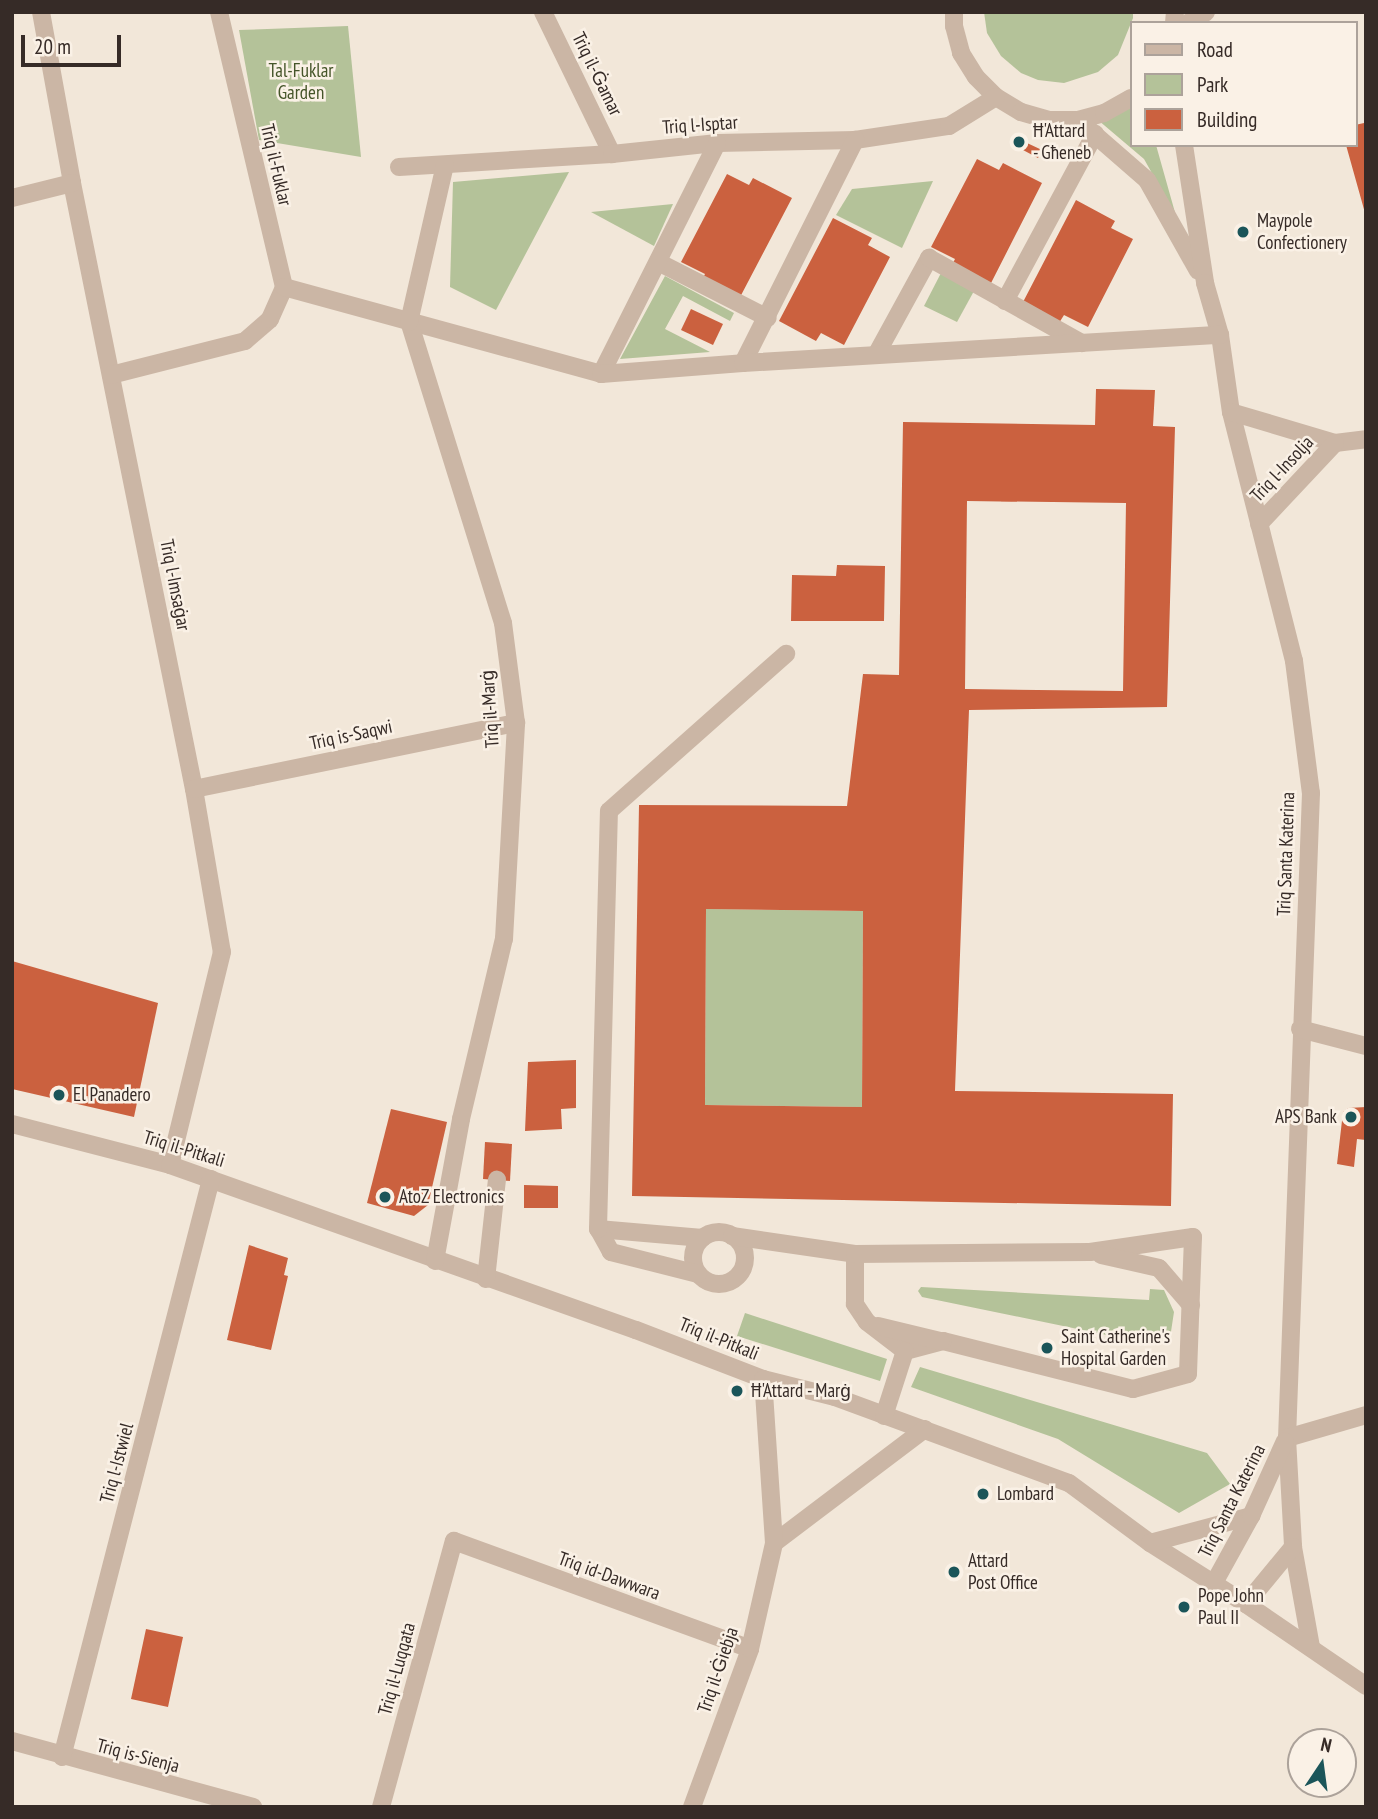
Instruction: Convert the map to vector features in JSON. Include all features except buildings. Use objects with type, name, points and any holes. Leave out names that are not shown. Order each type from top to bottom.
[{"type":"street","name":"Triq l-Imsaġar","points":[[41,12],[72,183],[194,789],[222,952],[170,1165]]},
{"type":"street","name":"Triq il-Fuklar","points":[[219,12],[284,287]]},
{"type":"street","name":"Triq il-Ġamar","points":[[543,12],[612,154]]},
{"type":"street","points":[[951,17],[961,53],[976,77],[996,97],[1021,112],[1049,120],[1078,120],[1104,113],[1130,99]]},
{"type":"street","name":"Triq l-Isptar","points":[[400,167],[612,154],[717,143],[855,140],[949,126],[996,97]]},
{"type":"street","name":"Triq Santa Katerina","points":[[1078,120],[1147,180],[1205,283]]},
{"type":"street","points":[[1005,301],[1095,134]]},
{"type":"street","points":[[743,363],[768,318],[855,140]]},
{"type":"street","points":[[601,374],[717,143]]},
{"type":"street","name":"Triq Santa Katerina","points":[[1184,147],[1205,283],[1220,335],[1231,412],[1294,661],[1311,793],[1300,1029],[1287,1438],[1293,1548],[1311,1647]]},
{"type":"street","points":[[409,322],[445,165]]},
{"type":"street","points":[[12,198],[72,183]]},
{"type":"street","points":[[876,355],[929,258],[1082,343]]},
{"type":"street","points":[[658,262],[768,318]]},
{"type":"street","points":[[111,375],[245,341],[270,320],[284,287],[601,374],[1220,335]]},
{"type":"street","name":"Triq il-Marġ","points":[[409,322],[503,623],[516,723],[504,939],[461,1119],[435,1261]]},
{"type":"street","name":"Triq l-Insolja","points":[[1231,412],[1335,443],[1366,439]]},
{"type":"street","name":"Triq l-Insolja","points":[[1259,524],[1335,443]]},
{"type":"street","points":[[732,1236],[744,1253],[745,1261],[738,1277],[718,1285],[698,1274],[611,1252],[598,1229],[609,811],[786,654]]},
{"type":"street","name":"Triq is-Saqwi","points":[[194,789],[516,723]]},
{"type":"street","points":[[1300,1029],[1366,1046]]},
{"type":"street","name":"Triq il-Pitkali","points":[[12,1124],[170,1165],[687,1348],[763,1379],[835,1397],[1069,1483],[1150,1543],[1311,1647],[1366,1686]]},
{"type":"street","name":"Triq l-Istwiel","points":[[62,1757],[211,1179]]},
{"type":"street","points":[[486,1279],[497,1180]]},
{"type":"street","points":[[598,1229],[704,1238],[720,1232],[855,1255],[1087,1252],[1193,1237],[1188,1374],[1133,1389],[870,1325]]},
{"type":"street","points":[[698,1274],[693,1260],[694,1251],[704,1238]]},
{"type":"street","points":[[1087,1252],[1159,1268],[1191,1305]]},
{"type":"street","points":[[855,1255],[855,1304],[870,1325],[905,1350],[943,1341]]},
{"type":"street","points":[[884,1416],[905,1350]]},
{"type":"street","name":"Triq il-Ġiebja","points":[[692,1807],[750,1649],[774,1543],[763,1379]]},
{"type":"street","points":[[1287,1438],[1366,1415]]},
{"type":"street","points":[[774,1543],[925,1429]]},
{"type":"street","name":"Triq Santa Katerina","points":[[1213,1583],[1251,1516],[1287,1438]]},
{"type":"street","points":[[1150,1543],[1251,1516]]},
{"type":"street","name":"Triq id-Dawwara","points":[[454,1542],[750,1649]]},
{"type":"street","name":"Triq il-Luqqata","points":[[381,1807],[454,1542]]},
{"type":"street","points":[[1246,1604],[1293,1548]]},
{"type":"street","name":"Triq is-Sienja","points":[[12,1741],[189,1799],[253,1807]]},
{"type":"green space","points":[[984,12],[1133,12],[1118,55],[1098,72],[1064,83],[1038,80],[1021,73],[1001,56],[987,33]]},
{"type":"green space","name":"Tal-Fuklar Garden","points":[[348,26],[361,157],[259,140],[239,30]]},
{"type":"green space","points":[[1130,103],[1130,147],[1157,147],[1176,216],[1144,159],[1098,120]]},
{"type":"green space","points":[[569,172],[496,310],[450,287],[453,182]]},
{"type":"green space","points":[[933,181],[902,248],[836,215],[852,189]]},
{"type":"green space","points":[[673,204],[654,246],[591,212]]},
{"type":"green space","points":[[941,273],[974,291],[957,322],[924,306]]},
{"type":"green space","points":[[665,276],[734,313],[730,321],[683,296],[665,329],[710,352],[620,359]]},
{"type":"green space","points":[[706,909],[863,911],[862,1107],[705,1105]]},
{"type":"green space","points":[[921,1287],[1149,1300],[1150,1289],[1164,1290],[1174,1312],[1170,1338],[1155,1345],[922,1297],[918,1291]]},
{"type":"green space","points":[[745,1313],[887,1359],[880,1381],[737,1336]]},
{"type":"green space","points":[[920,1367],[1207,1453],[1230,1484],[1179,1513],[1058,1439],[911,1387]]},
{"type":"place","name":"Ħ'Attard - Għeneb","points":[[1019,142]]},
{"type":"place","name":"Maypole Confectionery","points":[[1243,232]]},
{"type":"place","name":"El Panadero","points":[[59,1095]]},
{"type":"place","name":"APS Bank","points":[[1351,1117]]},
{"type":"place","name":"AtoZ Electronics","points":[[385,1197]]},
{"type":"place","name":"Saint Catherine's Hospital Garden","points":[[1047,1348]]},
{"type":"place","name":"Ħ'Attard - Marġ","points":[[737,1391]]},
{"type":"place","name":"Lombard","points":[[983,1494]]},
{"type":"place","name":"Attard Post Office","points":[[954,1572]]},
{"type":"place","name":"Pope John Paul II","points":[[1184,1607]]}]
